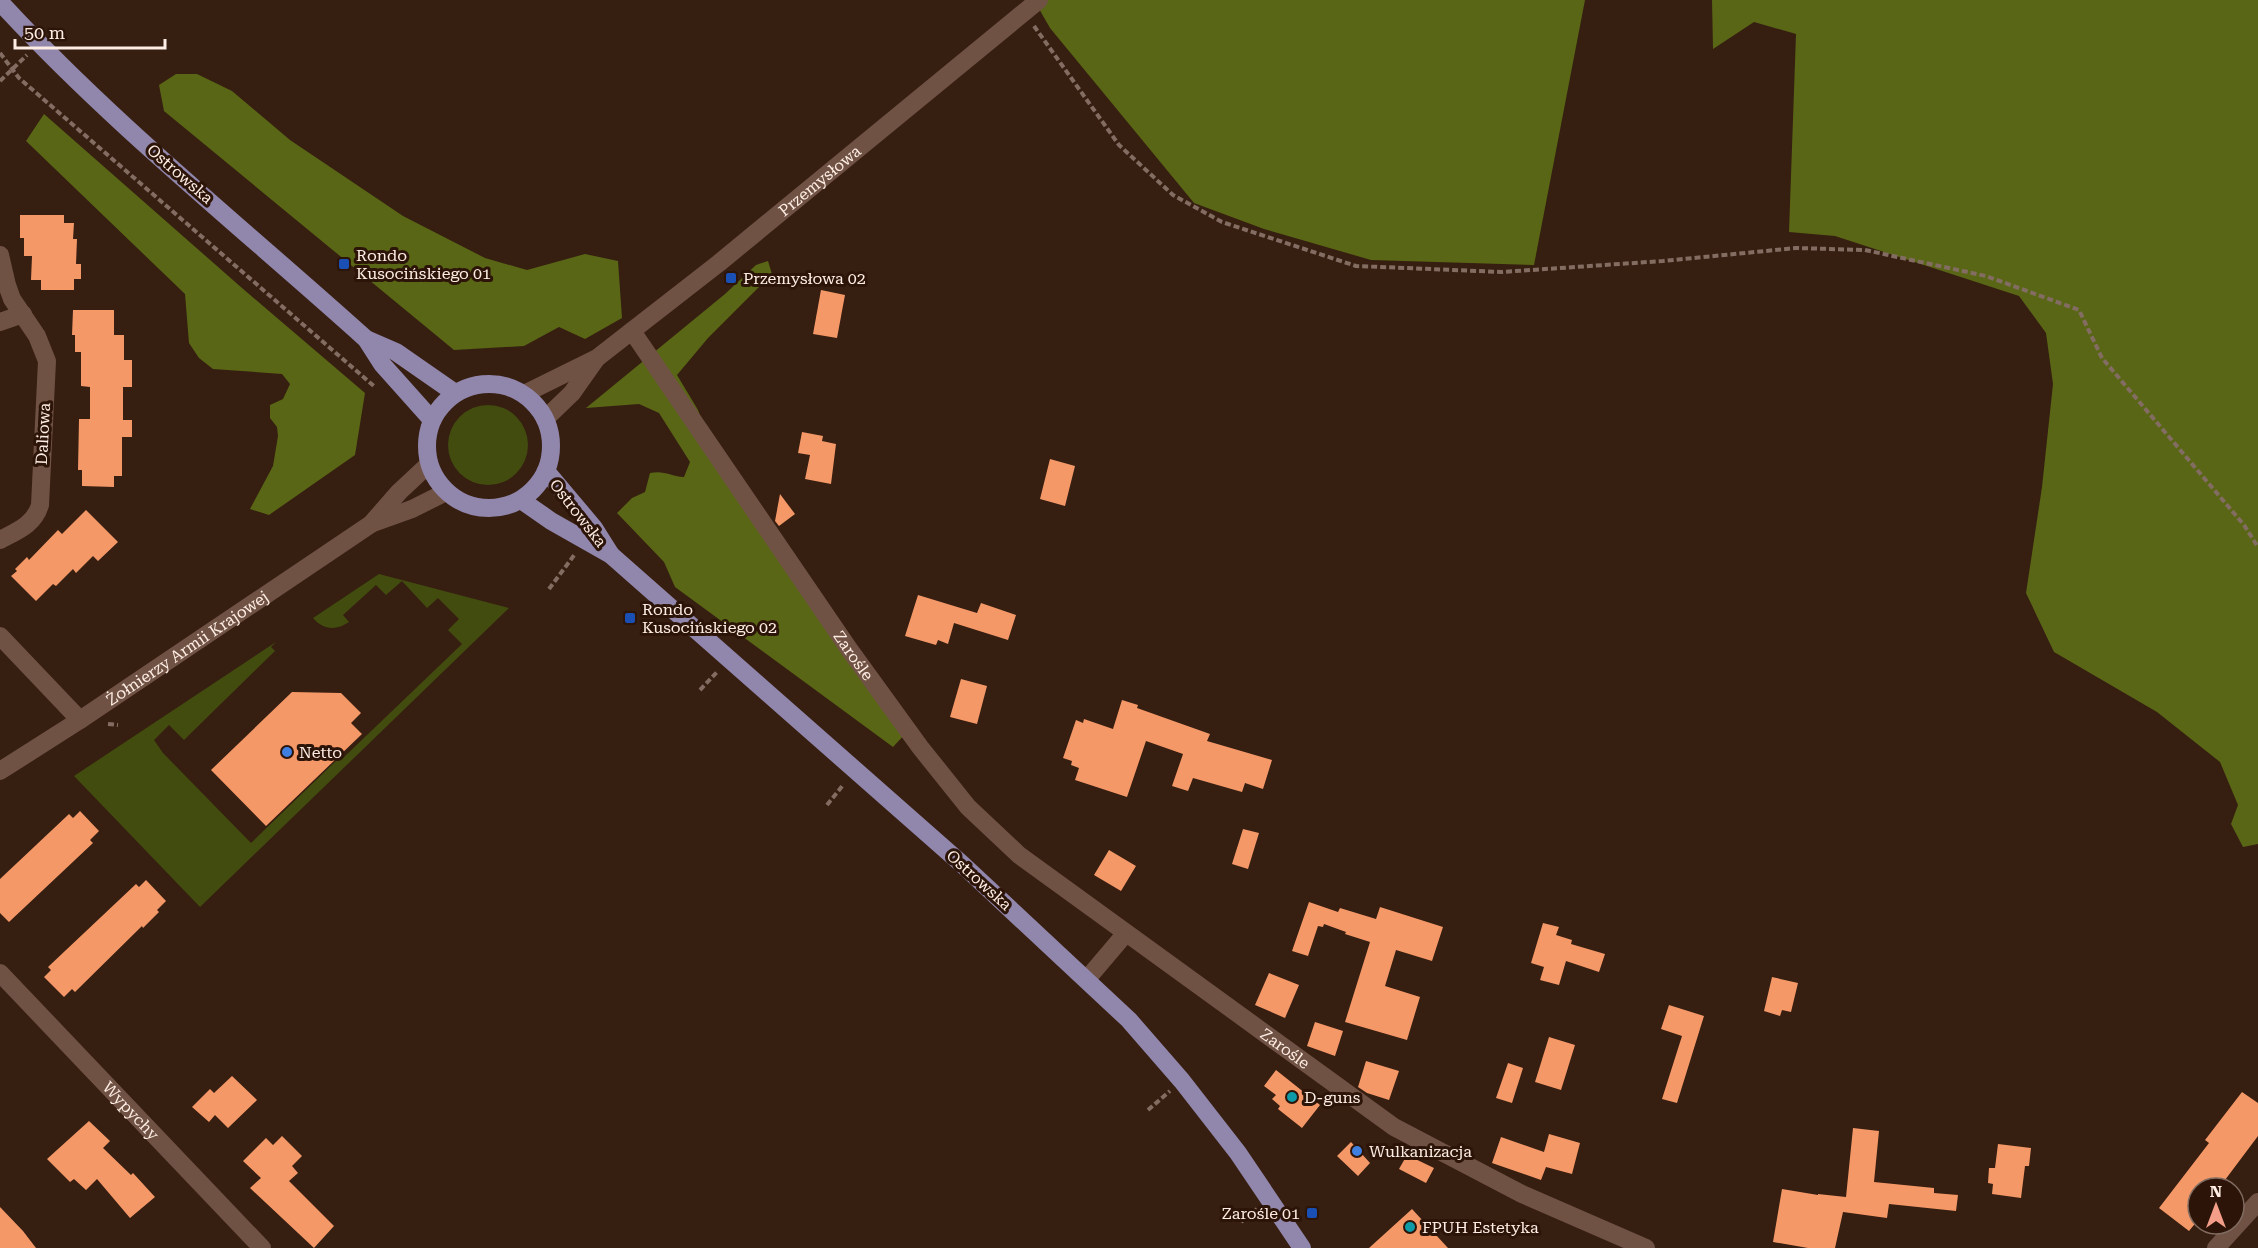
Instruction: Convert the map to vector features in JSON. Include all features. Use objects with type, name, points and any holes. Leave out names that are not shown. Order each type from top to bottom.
[{"type":"main road","name":"Ostrowska","points":[[0,2],[39,44],[119,122],[366,339],[382,364],[432,420]]},
{"type":"main road","name":"Ostrowska","points":[[366,339],[396,352],[455,393]]},
{"type":"main road","points":[[478,384],[501,385],[524,394],[536,405],[545,419],[551,445],[546,471],[536,487],[521,500],[502,507],[482,508],[463,503],[446,492],[436,479],[429,464],[426,449],[432,420],[442,405],[455,393],[478,384]]},
{"type":"main road","name":"Ostrowska","points":[[546,471],[589,535],[610,555],[856,770],[1129,1020],[1182,1081],[1238,1153],[1302,1248]]},
{"type":"main road","name":"Ostrowska","points":[[521,500],[551,521],[589,535]]},
{"type":"street","name":"Przemysłowa","points":[[524,394],[597,358],[719,263],[1039,0]]},
{"type":"street","name":"Daliowa","points":[[0,255],[6,285],[12,299],[37,336],[47,361],[40,505],[34,519],[0,540]]},
{"type":"street","points":[[0,322],[23,314]]},
{"type":"street","name":"Zarośle","points":[[632,331],[849,649],[920,747],[968,807],[1019,855],[1394,1127],[1522,1194],[1646,1248]]},
{"type":"street","name":"Przemysłowa","points":[[545,419],[572,393],[597,358]]},
{"type":"street","name":"Żołnierzy Armii Krajowej","points":[[371,524],[399,492],[429,464]]},
{"type":"street","name":"Żołnierzy Armii Krajowej","points":[[0,771],[80,720],[371,524],[412,509],[446,492]]},
{"type":"street","points":[[0,636],[80,720]]},
{"type":"street","points":[[1087,980],[1126,933]]},
{"type":"street","name":"Wypychy","points":[[0,973],[262,1248]]},
{"type":"street","points":[[2216,1248],[2258,1202]]},
{"type":"path","points":[[1024,12],[1119,145],[1173,195],[1222,222],[1356,266],[1502,272],[1663,261],[1796,248],[1865,250],[1986,276],[2079,310],[2102,358],[2244,525],[2258,547]]},
{"type":"path","points":[[0,81],[39,44]]},
{"type":"path","points":[[0,53],[28,86],[378,389]]},
{"type":"path","points":[[549,589],[589,535]]},
{"type":"path","points":[[699,690],[730,660]]},
{"type":"path","points":[[827,805],[856,770]]},
{"type":"path","points":[[1148,1110],[1182,1081]]},
{"type":"green space","points":[[1034,0],[1585,0],[1534,265],[1371,260],[1264,229],[1194,203],[1050,28]]},
{"type":"green space","points":[[1712,0],[2258,0],[2258,844],[2243,847],[2231,824],[2238,805],[2220,762],[2157,712],[2054,652],[2026,593],[2042,487],[2053,384],[2046,333],[2019,296],[1835,236],[1789,232],[1796,34],[1754,22],[1713,49]]},
{"type":"green space","points":[[176,74],[197,74],[232,91],[290,140],[403,216],[485,258],[527,270],[585,254],[618,261],[622,318],[585,339],[559,327],[524,346],[454,350],[164,111],[159,85]]},
{"type":"green space","points":[[44,114],[365,393],[355,455],[269,515],[250,509],[273,466],[278,436],[277,427],[270,418],[270,405],[283,399],[290,384],[282,374],[213,369],[199,358],[189,343],[185,294],[26,141]]},
{"type":"green space","points":[[768,261],[772,274],[708,338],[677,375],[698,410],[714,454],[906,733],[893,747],[675,587],[664,562],[617,513],[632,498],[645,492],[650,473],[684,477],[690,462],[659,413],[639,404],[586,408],[725,294],[756,265]]},
{"type":"green space","points":[[488,405],[503,408],[516,417],[525,430],[528,445],[525,460],[516,473],[503,482],[488,485],[473,482],[460,473],[451,460],[448,445],[451,430],[460,417],[473,408]]},
{"type":"green space","points":[[379,574],[509,608],[200,907],[74,776],[276,642],[271,647],[275,651],[184,740],[169,725],[154,740],[163,753],[251,843],[462,644],[448,630],[459,619],[438,598],[427,608],[402,581],[386,595],[376,585],[343,615],[349,622],[344,625],[335,628],[325,627],[313,618]]},
{"type":"building","points":[[20,215],[64,215],[64,223],[74,223],[73,239],[77,239],[76,264],[81,264],[81,279],[74,279],[74,290],[41,290],[41,280],[31,280],[32,256],[24,256],[24,238],[20,238]]},
{"type":"building","points":[[821,290],[845,295],[837,338],[813,334]]},
{"type":"building","points":[[73,310],[114,310],[114,335],[124,335],[124,360],[132,360],[132,387],[123,387],[123,420],[132,420],[132,437],[122,437],[122,476],[114,476],[114,487],[82,486],[82,470],[78,470],[79,419],[90,419],[90,387],[81,386],[81,352],[75,352],[75,335],[72,335]]},
{"type":"building","points":[[802,432],[823,436],[822,441],[836,444],[831,484],[805,479],[810,455],[798,453]]},
{"type":"building","points":[[1050,459],[1075,466],[1065,506],[1040,499]]},
{"type":"building","points":[[780,494],[795,514],[779,526],[775,521]]},
{"type":"building","points":[[86,510],[118,542],[98,561],[93,556],[76,573],[73,569],[36,601],[11,576],[27,557],[29,560],[58,530],[62,534]]},
{"type":"building","points":[[918,595],[977,613],[981,603],[1016,615],[1008,640],[954,623],[948,644],[938,640],[936,645],[905,636]]},
{"type":"building","points":[[961,679],[987,686],[977,724],[950,717]]},
{"type":"building","name":"Netto","points":[[292,692],[341,693],[361,713],[351,723],[362,734],[266,826],[211,770]]},
{"type":"building","points":[[1122,700],[1138,705],[1137,708],[1210,734],[1207,741],[1272,760],[1263,789],[1245,783],[1242,792],[1193,778],[1188,791],[1172,786],[1183,754],[1146,741],[1127,797],[1075,780],[1079,768],[1071,765],[1072,761],[1063,758],[1076,720],[1083,723],[1084,719],[1113,729]]},
{"type":"building","points":[[80,811],[99,831],[90,840],[93,843],[9,922],[0,913],[0,879],[69,814],[73,818]]},
{"type":"building","points":[[1243,829],[1259,833],[1248,869],[1232,864]]},
{"type":"building","points":[[1109,850],[1136,866],[1121,891],[1094,875]]},
{"type":"building","points":[[146,880],[166,901],[157,910],[159,912],[75,992],[72,989],[64,997],[44,977],[51,970],[48,967],[136,884],[139,887]]},
{"type":"building","points":[[1309,902],[1338,912],[1340,908],[1376,919],[1380,907],[1443,927],[1432,961],[1396,950],[1385,986],[1420,997],[1407,1040],[1345,1022],[1370,942],[1324,924],[1323,927],[1318,926],[1308,956],[1292,951]]},
{"type":"building","points":[[1543,923],[1559,927],[1556,935],[1572,940],[1571,944],[1605,954],[1599,972],[1566,961],[1559,985],[1540,980],[1544,967],[1531,963]]},
{"type":"building","points":[[1269,973],[1299,985],[1285,1018],[1255,1005]]},
{"type":"building","points":[[1772,977],[1798,983],[1791,1012],[1782,1010],[1780,1016],[1764,1011]]},
{"type":"building","points":[[1669,1005],[1704,1016],[1677,1103],[1662,1099],[1682,1036],[1661,1029]]},
{"type":"building","points":[[1315,1022],[1343,1031],[1335,1056],[1307,1046]]},
{"type":"building","points":[[1549,1037],[1575,1045],[1561,1090],[1535,1082]]},
{"type":"building","points":[[1366,1061],[1399,1071],[1389,1100],[1367,1093],[1358,1087]]},
{"type":"building","points":[[1508,1063],[1523,1068],[1512,1103],[1496,1098]]},
{"type":"building","name":"D-guns","points":[[1276,1070],[1320,1105],[1302,1128],[1278,1109],[1280,1106],[1272,1099],[1276,1095],[1264,1086]]},
{"type":"building","points":[[232,1076],[257,1100],[228,1128],[215,1115],[209,1122],[192,1107],[210,1089],[214,1093]]},
{"type":"building","points":[[2242,1092],[2258,1103],[2258,1136],[2228,1176],[2186,1176],[2186,1229],[2159,1208],[2209,1143],[2205,1140]]},
{"type":"building","points":[[89,1121],[110,1141],[103,1148],[131,1175],[133,1173],[155,1197],[130,1218],[97,1179],[86,1190],[74,1179],[70,1182],[47,1159]]},
{"type":"building","points":[[1853,1128],[1879,1131],[1874,1182],[1934,1188],[1934,1193],[1958,1195],[1956,1211],[1889,1204],[1887,1218],[1843,1212],[1835,1248],[1808,1248],[1773,1242],[1782,1189],[1846,1197]]},
{"type":"building","points":[[1549,1134],[1580,1143],[1572,1174],[1546,1167],[1541,1180],[1492,1163],[1501,1137],[1544,1152]]},
{"type":"building","points":[[282,1136],[302,1156],[292,1166],[298,1173],[289,1181],[334,1226],[314,1248],[250,1188],[261,1178],[243,1161],[266,1138],[273,1145]]},
{"type":"building","points":[[1351,1142],[1370,1163],[1358,1176],[1337,1156]]},
{"type":"building","points":[[1998,1144],[2031,1148],[2029,1166],[2025,1166],[2021,1198],[1992,1194],[1993,1184],[1988,1183],[1989,1168],[1995,1168]]},
{"type":"building","points":[[1407,1155],[1434,1168],[1426,1183],[1399,1169]]},
{"type":"building","points":[[0,1207],[23,1231],[36,1248],[0,1248]]},
{"type":"building","name":"FPUH Estetyka","points":[[1412,1209],[1448,1248],[1369,1248]]},
{"type":"place","name":"Rondo Kusocińskiego 01","points":[[344,264]]},
{"type":"place","name":"Przemysłowa 02","points":[[731,278]]},
{"type":"place","name":"Rondo Kusocińskiego 02","points":[[630,618]]},
{"type":"place","name":"Netto","points":[[287,752]]},
{"type":"place","name":"D-guns","points":[[1292,1097]]},
{"type":"place","name":"Wulkanizacja","points":[[1357,1151]]},
{"type":"place","name":"Zarośle 01","points":[[1312,1213]]},
{"type":"place","name":"FPUH Estetyka","points":[[1410,1227]]}]
